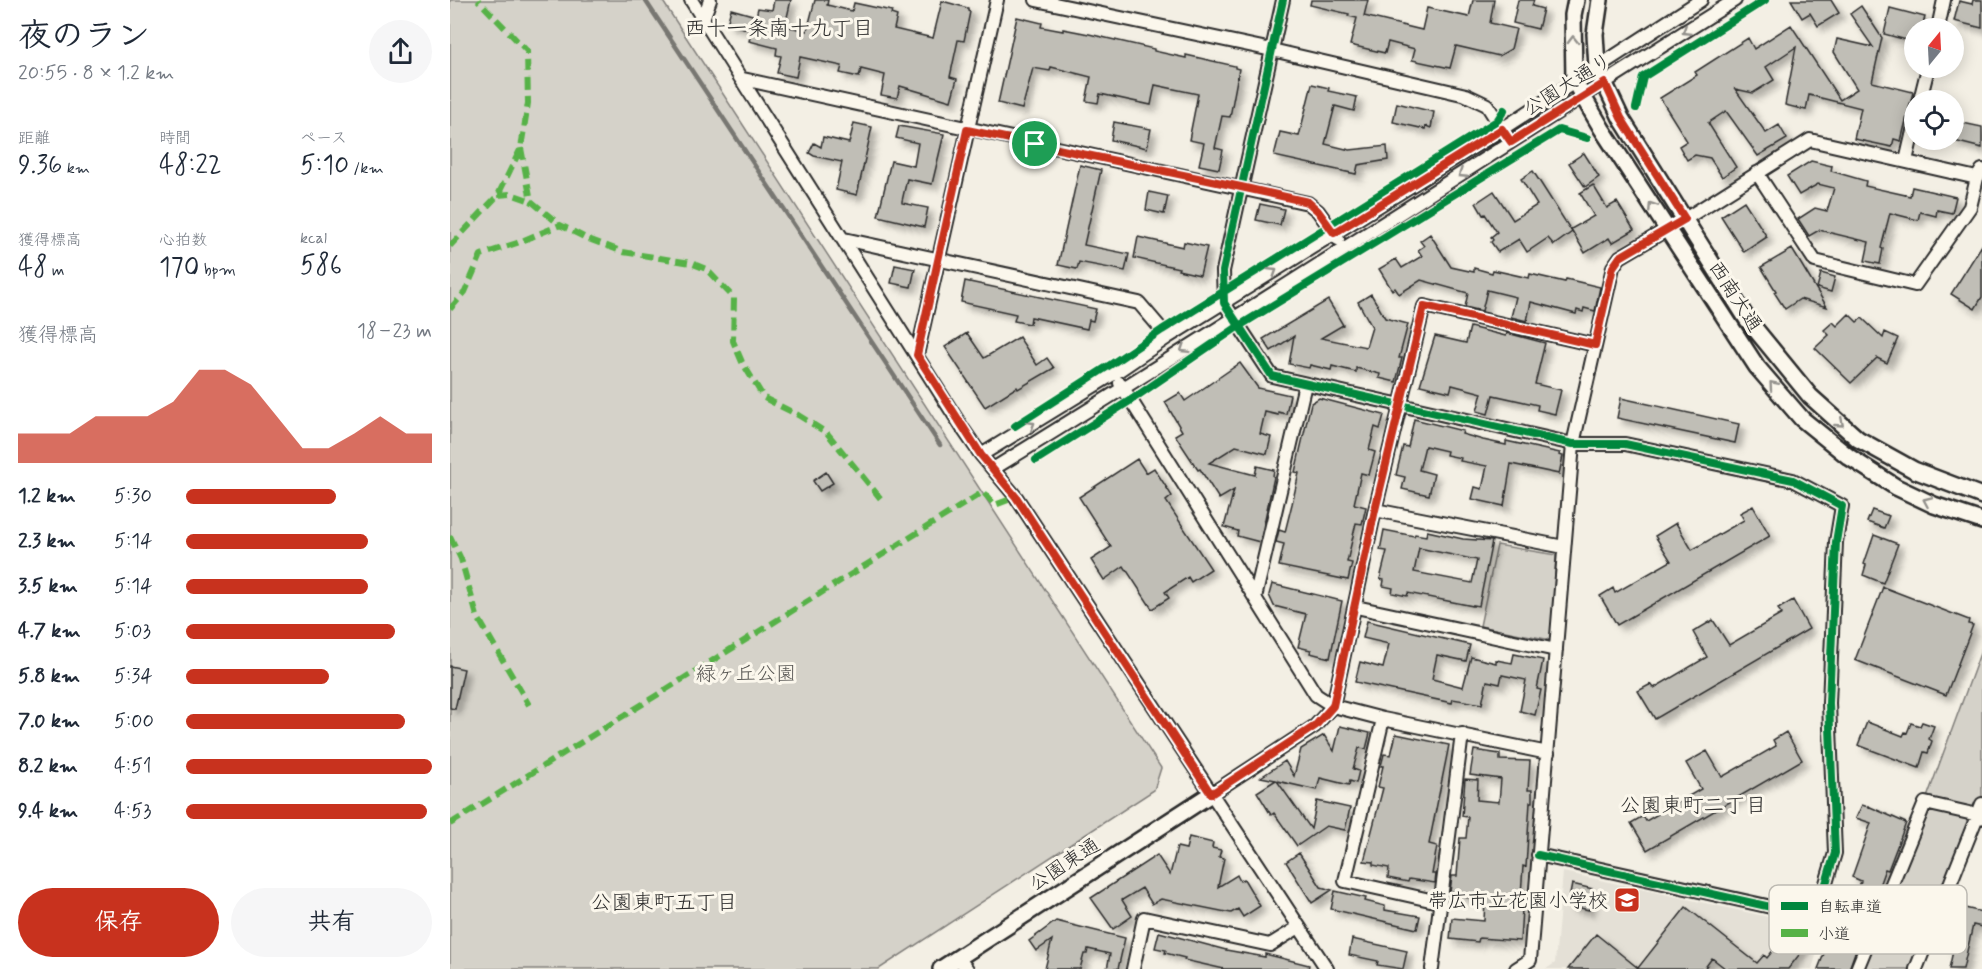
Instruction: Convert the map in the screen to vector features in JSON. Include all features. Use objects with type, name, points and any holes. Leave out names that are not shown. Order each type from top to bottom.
[{"type":"street","points":[[691,0],[981,455],[1023,506],[1327,969]]},
{"type":"street","points":[[703,19],[710,0]]},
{"type":"street","points":[[917,355],[997,0]]},
{"type":"street","points":[[1036,0],[1272,50],[1466,95],[1486,105],[1511,142]]},
{"type":"street","points":[[1283,0],[1223,271],[1224,303],[1272,376],[1573,444],[1625,444],[1793,480],[1842,506],[1836,542],[1829,703],[1835,853],[1826,885]]},
{"type":"street","name":"西南大通","points":[[1576,0],[1573,15],[1574,81],[1602,129],[1757,367],[1802,419],[1849,458],[1896,487],[1934,505],[1982,521]]},
{"type":"street","name":"西南大通","points":[[1600,0],[1595,34],[1597,67],[1621,118],[1747,320],[1810,396],[1858,439],[1914,470],[1982,496]]},
{"type":"street","name":"公園大通り","points":[[981,455],[1502,129],[1701,0]]},
{"type":"street","name":"公園大通り","points":[[993,469],[1124,389],[1233,317],[1735,0]]},
{"type":"street","points":[[1940,18],[1944,0]]},
{"type":"street","points":[[743,80],[1308,202],[1318,211],[1344,249]]},
{"type":"street","points":[[1516,969],[1530,960],[1573,444],[1613,267],[1620,257],[1810,140],[1979,174],[1970,207],[1915,285],[1815,261],[1757,173]]},
{"type":"street","points":[[1906,161],[1909,150]]},
{"type":"street","points":[[844,239],[1138,303],[1168,337]]},
{"type":"street","points":[[1211,794],[1315,726],[1333,706],[1375,510],[1424,306],[1595,345]]},
{"type":"street","points":[[1115,373],[1316,694],[1333,706],[1383,719],[1548,753]]},
{"type":"street","points":[[1255,598],[1305,384]]},
{"type":"street","points":[[1375,510],[1564,547]]},
{"type":"street","points":[[1356,607],[1556,650]]},
{"type":"street","points":[[1383,719],[1345,882],[1439,902]]},
{"type":"street","points":[[1432,969],[1462,734]]},
{"type":"street","name":"公園東通","points":[[941,969],[962,964],[1211,794]]},
{"type":"street","points":[[1891,885],[1925,803],[1981,812],[1951,885]]},
{"type":"street","points":[[1538,855],[1769,907]]},
{"type":"street","points":[[1133,969],[1144,918],[1270,945],[1299,927]]},
{"type":"street","points":[[1857,969],[1863,954]]},
{"type":"street","points":[[1916,969],[1922,954]]},
{"type":"shaded area","name":"帯広市立花園小学校","points":[[1563,872],[1769,917],[1769,954],[1816,954],[1812,969],[1546,969],[1555,963]]},
{"type":"green space","name":"緑ヶ丘公園","points":[[450,0],[662,0],[1161,768],[1154,790],[879,969],[450,969]]},
{"type":"green space","points":[[1497,545],[1556,555],[1551,640],[1480,626]]},
{"type":"green space","points":[[1982,648],[1982,804],[1950,885],[1891,885],[1925,803]]},
{"type":"green space","points":[[1863,954],[1922,954],[1916,969],[1857,969]]},
{"type":"building","points":[[774,0],[791,0],[785,26],[807,31],[815,0],[828,0],[827,5],[852,11],[854,3],[892,11],[891,14],[897,16],[894,29],[933,38],[942,1],[968,8],[970,12],[964,41],[958,40],[950,77],[957,79],[951,101],[900,86],[897,98],[881,95],[885,75],[861,69],[859,77],[840,73],[842,66],[800,57],[796,77],[777,73],[781,56],[776,55],[777,48],[749,41],[752,30],[727,24],[731,9],[756,16],[758,8],[772,10]]},
{"type":"building","points":[[1311,0],[1368,0],[1364,16],[1422,30],[1427,8],[1469,17],[1473,0],[1494,0],[1490,23],[1516,29],[1511,49],[1499,56],[1456,46],[1450,68],[1412,60],[1415,49],[1388,42],[1385,53],[1350,45],[1357,18],[1310,5]]},
{"type":"building","points":[[1518,0],[1534,0],[1532,6],[1543,9],[1538,29],[1513,23]]},
{"type":"building","points":[[1791,0],[1831,0],[1839,13],[1818,26],[1810,13],[1802,18]]},
{"type":"building","points":[[1973,0],[1982,0],[1982,28],[1964,24],[1964,18],[1955,18],[1959,1],[1972,4]]},
{"type":"building","points":[[1861,6],[1882,38],[1872,82],[1905,90],[1904,129],[1901,141],[1894,139],[1892,147],[1854,139],[1861,108],[1809,95],[1806,110],[1785,105],[1796,47],[1766,67],[1774,80],[1753,93],[1735,89],[1766,133],[1779,125],[1787,139],[1758,156],[1726,111],[1708,123],[1736,167],[1722,177],[1710,158],[1695,155],[1687,160],[1679,146],[1687,141],[1660,98],[1697,75],[1695,72],[1748,38],[1754,49],[1791,25],[1840,100],[1857,89],[1834,52],[1837,39],[1873,47],[1850,14]]},
{"type":"building","points":[[1890,8],[1925,17],[1904,18],[1904,39],[1884,34]]},
{"type":"building","points":[[1017,17],[1042,23],[1041,27],[1089,34],[1154,49],[1154,51],[1186,58],[1186,55],[1235,66],[1239,69],[1230,117],[1222,116],[1215,148],[1223,150],[1219,169],[1199,165],[1204,143],[1189,140],[1198,94],[1155,85],[1151,105],[1100,94],[1098,103],[1086,101],[1091,77],[1051,67],[1050,71],[1033,68],[1022,109],[998,103]]},
{"type":"building","points":[[1312,84],[1329,88],[1328,91],[1357,97],[1354,111],[1335,106],[1325,144],[1350,150],[1387,146],[1388,160],[1358,165],[1356,174],[1274,156],[1280,132],[1299,136]]},
{"type":"building","points":[[1397,103],[1434,112],[1431,128],[1426,126],[1425,129],[1393,122]]},
{"type":"building","points":[[1114,122],[1151,129],[1147,148],[1111,140]]},
{"type":"building","points":[[854,123],[872,127],[857,195],[836,190],[842,162],[809,153],[814,143],[821,147],[823,137],[849,143]]},
{"type":"building","points":[[1964,123],[1982,127],[1982,148],[1964,144]]},
{"type":"building","points":[[899,126],[944,134],[932,184],[907,179],[902,201],[902,203],[928,208],[924,227],[878,216],[891,161],[914,166],[918,143],[896,138]]},
{"type":"building","points":[[1584,153],[1599,177],[1585,187],[1569,163]]},
{"type":"building","points":[[1811,161],[1832,166],[1831,171],[1866,181],[1865,186],[1910,196],[1912,187],[1956,197],[1952,213],[1937,210],[1936,216],[1920,212],[1918,220],[1890,213],[1881,248],[1883,249],[1880,264],[1865,261],[1869,242],[1819,230],[1809,236],[1798,219],[1815,208],[1827,211],[1834,188],[1818,184],[1799,195],[1787,176]]},
{"type":"building","points":[[1080,165],[1101,170],[1084,245],[1129,254],[1125,271],[1079,262],[1077,269],[1058,265]]},
{"type":"building","points":[[1533,171],[1572,232],[1554,245],[1548,238],[1527,252],[1519,239],[1498,252],[1491,242],[1493,240],[1491,237],[1497,232],[1476,203],[1494,191],[1513,220],[1537,205],[1521,179]]},
{"type":"building","points":[[1593,185],[1607,208],[1617,202],[1634,230],[1612,243],[1609,238],[1585,253],[1571,229],[1594,216],[1580,193]]},
{"type":"building","points":[[1149,192],[1168,196],[1164,214],[1146,210]]},
{"type":"building","points":[[1744,201],[1767,237],[1744,252],[1721,216]]},
{"type":"building","points":[[1260,204],[1284,209],[1280,225],[1256,220]]},
{"type":"building","points":[[1430,234],[1451,267],[1474,272],[1474,268],[1492,273],[1493,270],[1529,278],[1530,274],[1600,287],[1595,311],[1584,308],[1583,312],[1577,310],[1576,314],[1531,302],[1527,321],[1511,317],[1516,297],[1487,290],[1482,311],[1465,307],[1468,293],[1421,280],[1399,294],[1395,288],[1392,290],[1379,269],[1396,259],[1402,268],[1422,256],[1418,250],[1424,246],[1420,241]]},
{"type":"building","points":[[1138,237],[1183,247],[1184,242],[1207,247],[1200,275],[1134,258]]},
{"type":"building","points":[[1982,245],[1982,297],[1975,309],[1951,294]]},
{"type":"building","points":[[1792,249],[1827,307],[1800,299],[1785,309],[1774,292],[1776,291],[1761,267]]},
{"type":"building","points":[[895,265],[915,269],[911,287],[891,283]]},
{"type":"building","points":[[1821,273],[1835,277],[1831,292],[1817,288]]},
{"type":"building","points":[[965,281],[1096,309],[1093,321],[1089,320],[1087,329],[1031,317],[1030,324],[1014,321],[1016,314],[961,302]]},
{"type":"building","points":[[1371,294],[1385,318],[1408,324],[1399,358],[1402,358],[1396,382],[1379,378],[1380,374],[1356,368],[1356,372],[1332,366],[1331,370],[1310,365],[1309,368],[1289,364],[1294,336],[1271,351],[1263,339],[1328,300],[1343,325],[1321,338],[1366,347],[1372,327],[1358,302]]},
{"type":"building","points":[[1849,314],[1857,322],[1862,318],[1883,338],[1885,332],[1898,338],[1887,363],[1877,358],[1851,383],[1815,348],[1829,335],[1824,330],[1833,322],[1837,326]]},
{"type":"building","points":[[1470,327],[1506,336],[1507,333],[1545,343],[1535,384],[1561,390],[1555,414],[1537,410],[1538,405],[1493,395],[1488,414],[1477,411],[1482,393],[1452,385],[1450,392],[1420,385],[1435,336],[1466,343]]},
{"type":"building","points":[[967,333],[984,358],[1019,337],[1037,365],[1047,358],[1054,368],[985,407],[945,347]]},
{"type":"building","points":[[1240,363],[1258,388],[1290,395],[1286,414],[1265,412],[1260,434],[1271,437],[1267,454],[1236,446],[1209,463],[1255,475],[1257,466],[1274,470],[1260,542],[1237,536],[1238,531],[1224,527],[1234,490],[1219,499],[1175,435],[1182,431],[1165,402],[1180,393],[1185,401]]},
{"type":"building","points":[[1319,398],[1384,415],[1380,429],[1375,427],[1369,450],[1375,452],[1369,475],[1361,473],[1354,504],[1366,507],[1362,524],[1356,523],[1347,562],[1352,563],[1348,580],[1279,566],[1284,544],[1276,542],[1279,530],[1285,532],[1299,473],[1295,472],[1311,403]]},
{"type":"building","points":[[1621,398],[1739,424],[1735,443],[1617,418]]},
{"type":"building","points":[[1414,419],[1463,431],[1462,434],[1483,440],[1506,445],[1506,441],[1560,453],[1559,455],[1563,456],[1559,474],[1511,464],[1504,506],[1472,499],[1475,487],[1482,489],[1487,466],[1460,461],[1461,458],[1446,455],[1447,451],[1425,446],[1419,470],[1434,474],[1429,495],[1402,489],[1405,477],[1396,475],[1403,446],[1408,447]]},
{"type":"building","points":[[1137,459],[1146,473],[1154,468],[1172,496],[1166,501],[1211,569],[1191,582],[1188,577],[1165,592],[1169,598],[1152,609],[1124,566],[1104,580],[1091,560],[1111,547],[1079,497]]},
{"type":"building","points":[[826,472],[833,483],[820,491],[813,481]]},
{"type":"building","points":[[1753,506],[1770,536],[1617,625],[1600,596],[1613,588],[1615,593],[1671,561],[1655,536],[1676,523],[1692,550],[1744,520],[1740,513]]},
{"type":"building","points":[[1872,510],[1889,516],[1884,528],[1867,522]]},
{"type":"building","points":[[1384,530],[1414,536],[1415,534],[1426,536],[1427,531],[1463,539],[1492,541],[1479,606],[1408,593],[1407,596],[1392,593],[1393,588],[1383,586],[1384,580],[1380,579],[1387,551],[1380,550]],"holes":[[[1419,548],[1477,560],[1472,583],[1414,572]]]},
{"type":"building","points":[[1874,535],[1898,544],[1883,583],[1863,575],[1866,565],[1864,564]]},
{"type":"building","points":[[1272,584],[1342,601],[1330,658],[1298,647],[1306,614],[1274,606],[1269,595]]},
{"type":"building","points":[[1883,587],[1969,620],[1968,624],[1973,625],[1946,695],[1855,660]]},
{"type":"building","points":[[1793,600],[1809,629],[1655,719],[1638,691],[1651,684],[1654,688],[1707,657],[1693,632],[1713,620],[1729,645],[1782,614],[1778,609]]},
{"type":"building","points":[[1367,621],[1470,645],[1466,661],[1437,655],[1432,679],[1463,687],[1471,657],[1496,663],[1496,660],[1512,663],[1514,654],[1543,660],[1537,689],[1541,690],[1535,715],[1520,711],[1526,680],[1502,675],[1500,684],[1487,681],[1482,704],[1453,699],[1452,703],[1355,682],[1360,662],[1383,668],[1389,644],[1363,638]]},
{"type":"building","points":[[450,666],[464,669],[455,709],[450,708]]},
{"type":"building","points":[[1867,722],[1903,736],[1905,732],[1907,733],[1911,723],[1920,726],[1922,722],[1934,726],[1929,739],[1932,741],[1928,753],[1924,752],[1919,768],[1858,745]]},
{"type":"building","points":[[1340,726],[1370,733],[1366,749],[1359,748],[1353,769],[1359,771],[1356,783],[1350,781],[1349,785],[1320,778],[1317,790],[1277,781],[1311,829],[1317,801],[1350,808],[1345,830],[1326,826],[1297,846],[1274,813],[1271,815],[1257,792],[1276,780],[1261,777],[1285,761],[1294,776],[1301,749],[1324,735],[1334,751]]},
{"type":"building","points":[[1786,732],[1802,760],[1647,850],[1631,823],[1643,816],[1646,821],[1701,789],[1686,763],[1707,751],[1722,777],[1776,746],[1773,740]]},
{"type":"building","points":[[1396,734],[1449,745],[1429,844],[1437,846],[1432,874],[1436,874],[1435,883],[1409,879],[1408,882],[1388,878],[1389,868],[1364,861],[1383,788],[1378,787],[1384,754],[1391,755]]},
{"type":"building","points":[[1474,750],[1500,754],[1500,760],[1530,761],[1528,790],[1532,790],[1532,802],[1530,802],[1526,867],[1523,866],[1520,941],[1479,938],[1478,942],[1450,939],[1452,918],[1484,921],[1485,899],[1462,897],[1462,893],[1450,892],[1452,876],[1457,876],[1460,838],[1466,838],[1468,817],[1462,816],[1465,779],[1478,780],[1477,800],[1499,802],[1501,779],[1470,775]]},
{"type":"building","points":[[1862,805],[1906,823],[1888,870],[1885,869],[1879,885],[1860,885],[1861,881],[1852,877],[1871,823],[1856,818]]},
{"type":"building","points":[[1189,837],[1213,843],[1212,848],[1221,850],[1219,857],[1224,858],[1218,887],[1237,875],[1240,881],[1244,879],[1260,906],[1243,917],[1238,909],[1231,913],[1161,899],[1152,904],[1142,888],[1122,900],[1132,916],[1113,929],[1091,898],[1157,855],[1170,875],[1177,847],[1186,849]]},
{"type":"building","points":[[1299,853],[1321,887],[1332,890],[1312,903],[1286,862]]},
{"type":"building","points":[[1572,884],[1593,889],[1589,910],[1568,905]]},
{"type":"building","points":[[1335,891],[1366,898],[1365,901],[1385,906],[1385,910],[1420,916],[1417,929],[1331,909]]},
{"type":"building","points":[[1686,907],[1757,963],[1764,955],[1767,958],[1770,954],[1800,954],[1788,969],[1726,969],[1712,958],[1704,969],[1568,969],[1596,934],[1638,968]]},
{"type":"building","points":[[1967,908],[1982,912],[1982,927],[1973,925],[1967,951]]},
{"type":"building","points":[[1056,921],[1125,938],[1118,969],[1107,969],[1110,954],[1088,949],[1087,954],[1084,954],[1080,969],[1045,969],[1052,940],[1036,951],[1029,941]]},
{"type":"building","points":[[1159,932],[1226,950],[1265,957],[1265,954],[1309,965],[1308,969],[1224,969],[1184,960],[1185,958],[1165,953],[1166,950],[1155,948]]},
{"type":"building","points":[[1352,939],[1407,951],[1403,969],[1377,965],[1378,961],[1349,955]]},
{"type":"building","points":[[1824,954],[1854,954],[1849,969],[1818,969]]},
{"type":"building","points":[[1952,954],[1966,954],[1963,969],[1949,969]]},
{"type":"waterway","points":[[645,0],[940,445]]},
{"type":"marked path","points":[[450,246],[498,195],[521,148],[528,103],[527,51],[478,0]]},
{"type":"marked path","points":[[521,148],[531,201],[560,225]]},
{"type":"marked path","points":[[498,195],[511,194],[531,201]]},
{"type":"marked path","points":[[450,309],[465,292],[481,255],[560,225],[623,252],[691,263],[706,269],[734,298],[733,341],[742,362],[764,398],[827,433],[881,499]]},
{"type":"marked path","points":[[450,824],[983,492],[995,505],[1016,497]]},
{"type":"marked path","points":[[450,536],[461,559],[477,616],[529,705]]},
{"type":"cycle path","points":[[1283,0],[1223,271],[1224,303],[1272,376],[1573,444],[1625,444],[1793,480],[1842,506],[1836,542],[1829,703],[1835,853],[1826,885]]},
{"type":"cycle path","points":[[1636,108],[1643,77],[1765,0]]},
{"type":"cycle path","points":[[1015,426],[1162,330],[1497,121],[1504,110]]},
{"type":"cycle path","points":[[1036,460],[1131,400],[1239,326],[1559,130],[1587,138]]},
{"type":"cycle path","points":[[1538,855],[1769,907]]},
{"type":"place","name":"帯広市立花園小学校","points":[[1627,900]]},
{"type":"district","name":"西十一条南十九丁目","points":[[779,28]]},
{"type":"district","name":"公園東町二丁目","points":[[1693,805]]},
{"type":"district","name":"公園東町五丁目","points":[[664,902]]},
{"type":"route","points":[[1605,83],[1621,118],[1685,219],[1620,257],[1613,267],[1595,345],[1424,306],[1375,510],[1333,706],[1315,726],[1211,794],[1016,497],[981,455],[917,355],[967,130],[1035,144],[1308,202],[1318,211],[1334,233],[1502,129],[1511,142],[1605,83]]}]
